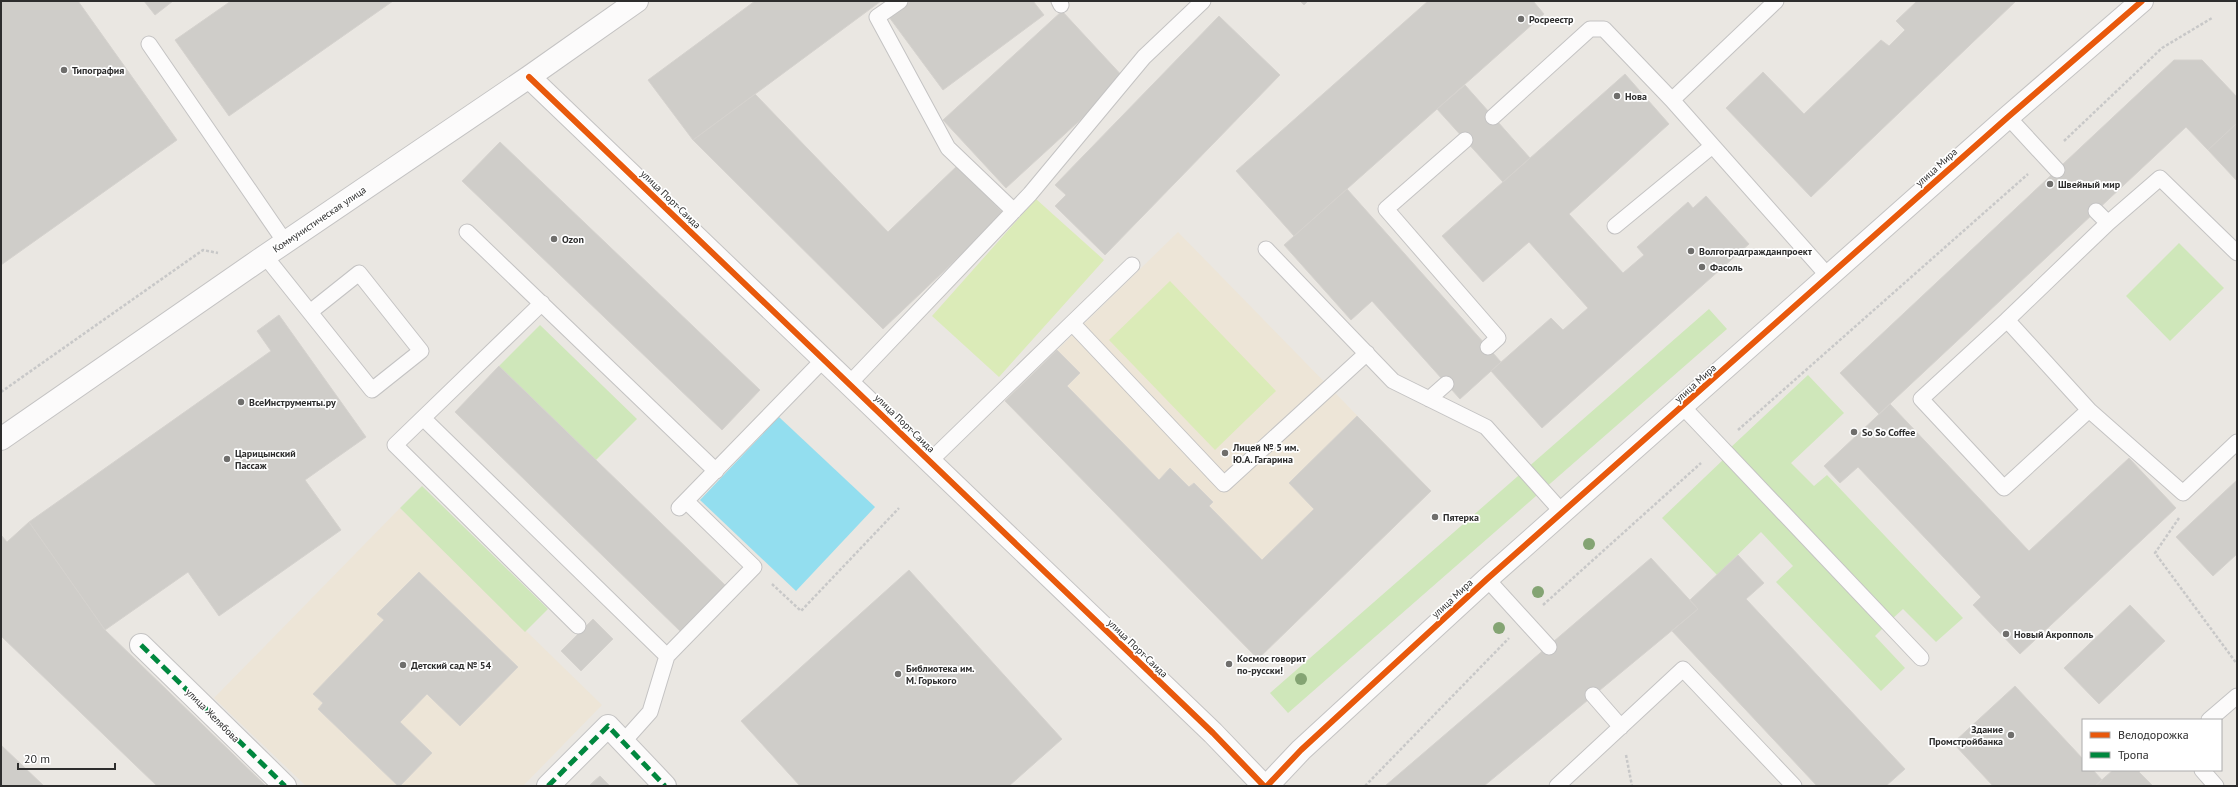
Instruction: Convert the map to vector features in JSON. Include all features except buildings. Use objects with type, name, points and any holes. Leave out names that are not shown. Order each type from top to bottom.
[{"type":"street","name":"Коммунистическая улица","points":[[1,439],[285,242],[529,77],[637,1]]},
{"type":"street","name":"улица Мира","points":[[1265,786],[1301,750],[1487,579],[1683,407],[2008,117],[2142,1]]},
{"type":"street","name":"улица Порт-Саида","points":[[529,77],[1213,733],[1265,786]]},
{"type":"street","name":"улица Желябова","points":[[142,645],[285,786]]},
{"type":"street","points":[[548,786],[608,726],[624,741],[665,786]]},
{"type":"lane","points":[[900,1],[877,17],[888,38],[948,148],[1014,211]]},
{"type":"lane","points":[[849,384],[1014,211],[1144,57],[1203,1]]},
{"type":"lane","points":[[1672,100],[1776,1]]},
{"type":"lane","points":[[1493,117],[1590,29],[1604,29],[1672,100],[1711,146],[1829,277]]},
{"type":"lane","points":[[149,44],[285,242]]},
{"type":"lane","points":[[2008,117],[2057,170]]},
{"type":"lane","points":[[1465,140],[1386,209],[1498,338],[1488,347]]},
{"type":"lane","points":[[1615,226],[1711,146]]},
{"type":"lane","points":[[2089,410],[2004,488],[1921,399],[2007,320],[2108,223],[2160,178],[2237,253]]},
{"type":"lane","points":[[2096,211],[2108,223]]},
{"type":"lane","points":[[467,232],[716,471]]},
{"type":"lane","points":[[1266,249],[1393,381],[1486,427],[1562,513]]},
{"type":"lane","points":[[265,256],[372,390],[421,351],[359,274],[310,312]]},
{"type":"lane","points":[[930,462],[1132,265]]},
{"type":"lane","points":[[542,303],[395,445],[578,626]]},
{"type":"lane","points":[[2007,320],[2089,410],[2184,493],[2237,442]]},
{"type":"lane","points":[[1072,323],[1224,484],[1367,353]]},
{"type":"lane","points":[[624,741],[650,712],[667,656],[754,567],[682,505],[824,359]]},
{"type":"lane","points":[[1429,399],[1446,384]]},
{"type":"lane","points":[[1683,407],[1921,658]]},
{"type":"lane","points":[[423,418],[667,656]]},
{"type":"lane","points":[[1487,579],[1549,647]]},
{"type":"lane","points":[[1557,786],[1683,669],[1794,786]]},
{"type":"lane","points":[[1593,695],[1621,727]]},
{"type":"lane","points":[[2211,719],[2237,696]]},
{"type":"lane","points":[[2203,771],[2216,786]]},
{"type":"path","points":[[1365,786],[1525,621],[2046,157],[2162,48],[2212,18]]},
{"type":"path","points":[[2184,493],[2186,508],[2155,553],[2237,664]]},
{"type":"path","points":[[754,567],[801,611],[899,508]]},
{"type":"shaded area","name":"Лицей № 5 им. Ю.А. Гагарина","points":[[1178,232],[1431,491],[1258,659],[1005,401]]},
{"type":"shaded area","name":"Детский сад № 54","points":[[400,508],[602,705],[523,786],[306,786],[214,698]]},
{"type":"green space","points":[[1036,199],[1104,260],[999,377],[932,316]]},
{"type":"green space","points":[[2179,243],[2224,288],[2170,341],[2126,296]]},
{"type":"green space","points":[[1170,281],[1276,391],[1215,450],[1109,340]]},
{"type":"green space","points":[[1709,309],[1727,329],[1288,713],[1270,693]]},
{"type":"green space","points":[[540,325],[637,419],[596,460],[499,366]]},
{"type":"green space","points":[[1808,375],[1844,413],[1791,463],[1814,486],[1827,475],[1963,618],[1936,642],[1903,609],[1891,620],[1729,449]]},
{"type":"green space","points":[[1725,458],[1886,625],[1875,636],[1905,668],[1881,691],[1776,582],[1793,566],[1761,532],[1717,575],[1662,518]]},
{"type":"green space","points":[[422,486],[548,609],[525,632],[400,508]]},
{"type":"water","points":[[779,417],[875,507],[796,591],[700,500]]},
{"type":"marked path","points":[[141,645],[285,786]]},
{"type":"marked path","points":[[548,786],[608,726],[665,786]]},
{"type":"cycle path","points":[[1267,786],[1301,750],[1487,579],[2008,117],[2142,1]]},
{"type":"cycle path","points":[[529,77],[1213,733],[1264,786]]},
{"type":"place","name":"Росреестр","points":[[1521,19]]},
{"type":"place","name":"Типография","points":[[64,70]]},
{"type":"place","name":"Нова","points":[[1617,96]]},
{"type":"place","name":"Швейный мир","points":[[2050,184]]},
{"type":"place","name":"Ozon","points":[[554,239]]},
{"type":"place","name":"Волгоградгражданпроект","points":[[1691,251]]},
{"type":"place","name":"Фасоль","points":[[1702,267]]},
{"type":"place","name":"ВсеИнструменты.ру","points":[[241,402]]},
{"type":"place","name":"So So Coffee","points":[[1854,432]]},
{"type":"place","name":"Лицей № 5 им. Ю.А. Гагарина","points":[[1225,453]]},
{"type":"place","name":"Царицынский Пассаж","points":[[227,459]]},
{"type":"place","name":"Пятерка","points":[[1435,517]]},
{"type":"place","name":"Новый Акропполь","points":[[2006,634]]},
{"type":"place","name":"Космос говорит по-русски!","points":[[1229,664]]},
{"type":"place","name":"Детский сад № 54","points":[[403,665]]},
{"type":"place","name":"Библиотека им. М. Горького","points":[[898,674]]},
{"type":"place","name":"Здание Промстройбанка","points":[[2011,735]]}]
